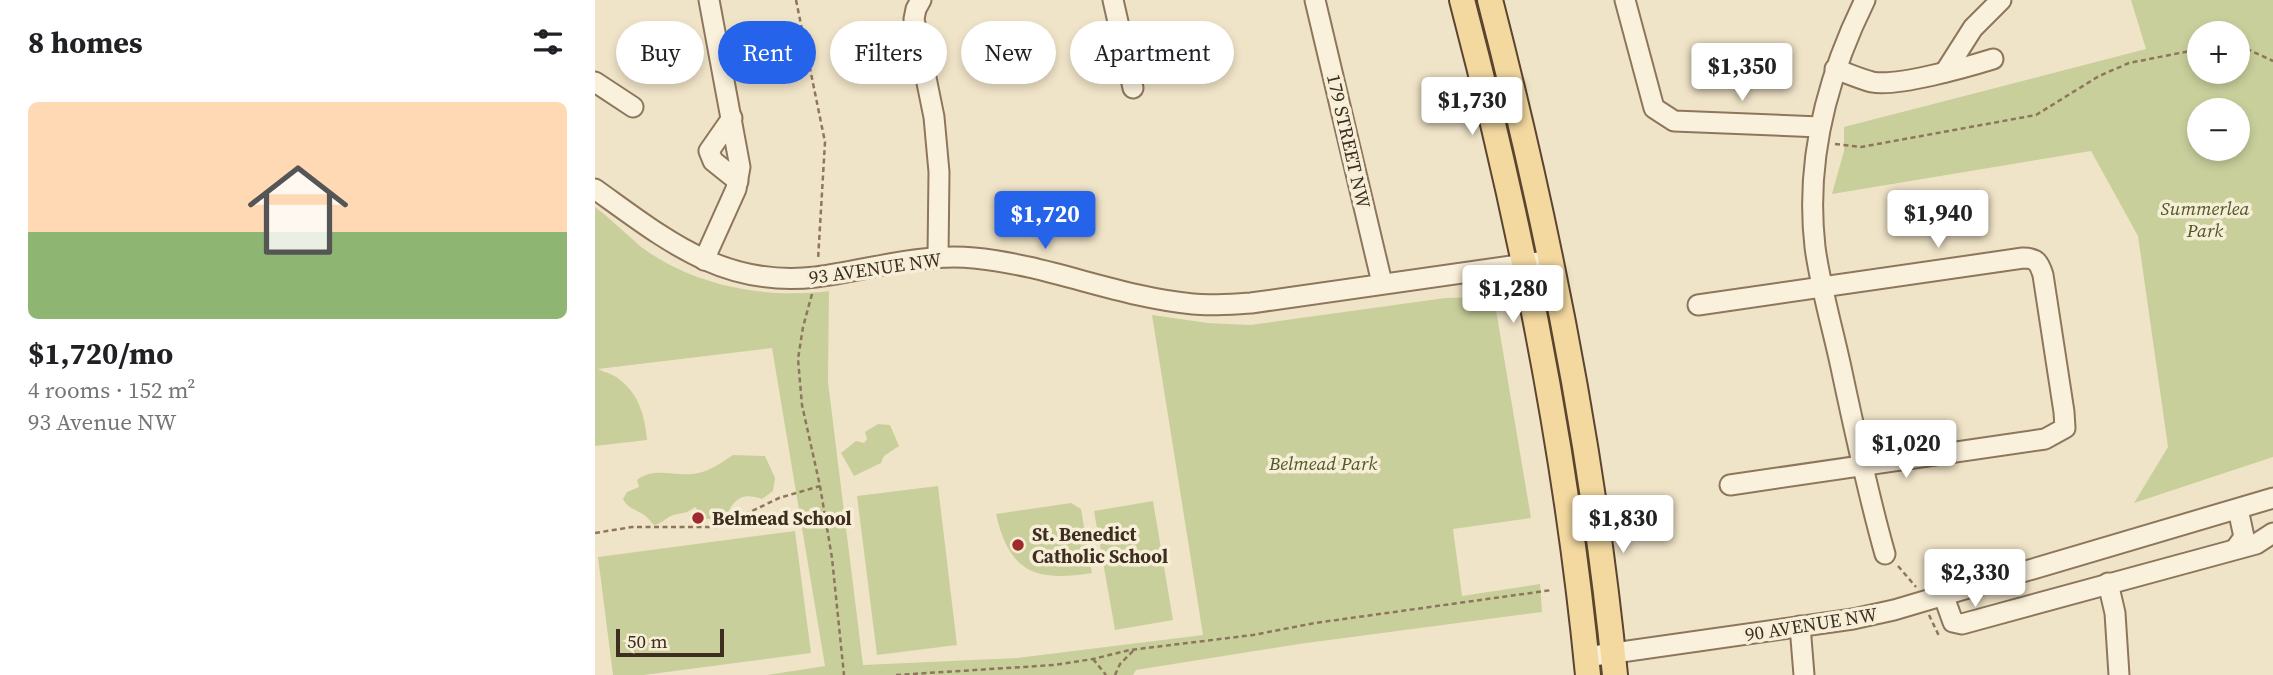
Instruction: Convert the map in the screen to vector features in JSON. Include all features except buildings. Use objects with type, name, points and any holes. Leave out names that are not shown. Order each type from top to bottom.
[{"type":"main road","points":[[1462,0],[1524,264],[1561,468],[1587,666]]},
{"type":"main road","points":[[1490,0],[1550,260],[1587,463],[1614,664]]},
{"type":"street","points":[[704,260],[736,189],[740,167],[709,0]]},
{"type":"street","points":[[922,0],[914,19],[932,100],[936,136],[939,172],[939,257]]},
{"type":"street","points":[[1113,0],[1133,88]]},
{"type":"street","name":"179 STREET NW","points":[[1315,0],[1383,283]]},
{"type":"street","points":[[1625,0],[1654,108],[1674,121],[1819,134]]},
{"type":"street","points":[[1865,0],[1835,69],[1814,165],[1813,210],[1815,248],[1885,554]]},
{"type":"street","points":[[1945,72],[1973,28],[2001,0]]},
{"type":"street","points":[[1835,69],[1874,83],[1894,82],[1993,59]]},
{"type":"street","points":[[595,82],[633,107]]},
{"type":"street","points":[[732,118],[709,151],[713,161],[738,181]]},
{"type":"street","name":"93 AVENUE NW","points":[[595,189],[675,246],[704,260],[737,272],[792,278],[816,277],[906,260],[974,258],[1150,297],[1194,304],[1251,303],[1550,260]]},
{"type":"street","points":[[1698,304],[2023,258],[2033,258],[2040,263],[2065,428],[2045,439],[1730,485]]},
{"type":"street","name":"90 AVENUE NW","points":[[1587,666],[1614,664],[1800,626],[1853,618],[1944,597],[2273,498]]},
{"type":"street","points":[[2236,548],[2244,537],[2238,509]]},
{"type":"street","points":[[1944,597],[1961,628],[2108,583],[2256,544],[2273,533]]},
{"type":"street","points":[[2108,583],[2115,613],[2119,675]]},
{"type":"street","points":[[1800,626],[1804,675]]},
{"type":"path","points":[[796,0],[825,142],[818,262]]},
{"type":"path","points":[[2250,50],[2273,61]]},
{"type":"path","points":[[1819,134],[1861,147],[2036,115],[2099,76],[2129,63],[2187,52]]},
{"type":"path","points":[[813,291],[798,359],[801,405],[820,486],[832,558],[844,675]]},
{"type":"path","points":[[595,533],[632,527],[719,527],[779,498],[820,486]]},
{"type":"path","points":[[897,675],[1054,665],[1135,649],[1253,635],[1315,623],[1552,590]]},
{"type":"path","points":[[1115,675],[1120,664],[1135,649]]},
{"type":"path","points":[[1093,659],[1107,675]]},
{"type":"green space","name":"Summerlea Park","points":[[2131,0],[2273,0],[2273,457],[2134,503],[2168,447],[2138,236],[2091,151],[1832,194],[1844,151],[1844,127],[2146,49]]},
{"type":"green space","name":"Belmead Park","points":[[595,207],[640,246],[661,260],[706,280],[755,291],[829,291],[828,382],[863,665],[1017,658],[1203,635],[1152,315],[1208,323],[1251,325],[1445,298],[1487,297],[1495,304],[1531,518],[1453,529],[1462,596],[1540,584],[1542,612],[1299,644],[1136,670],[1133,675],[767,675],[825,666],[772,348],[598,369],[617,377],[632,391],[643,414],[647,440],[595,446]]},
{"type":"green space","points":[[878,424],[890,425],[899,446],[884,456],[881,463],[854,476],[841,453],[856,441],[864,443],[867,439],[865,432]]},
{"type":"green space","points":[[733,455],[765,456],[775,478],[773,491],[762,499],[749,496],[739,499],[726,518],[706,519],[695,507],[654,525],[623,499],[627,492],[639,487],[637,480],[643,476],[656,473],[703,472]]},
{"type":"green space","points":[[938,486],[957,645],[877,655],[857,496]]},
{"type":"green space","points":[[1153,501],[1173,620],[1115,630],[1094,511]]},
{"type":"green space","points":[[1071,503],[1081,509],[1092,573],[1055,576],[1027,569],[1008,549],[996,514]]},
{"type":"green space","points":[[795,531],[811,653],[644,675],[613,675],[598,557]]},
{"type":"place","name":"Belmead School","points":[[698,518]]},
{"type":"place","name":"St. Benedict Catholic School","points":[[1018,545]]}]
